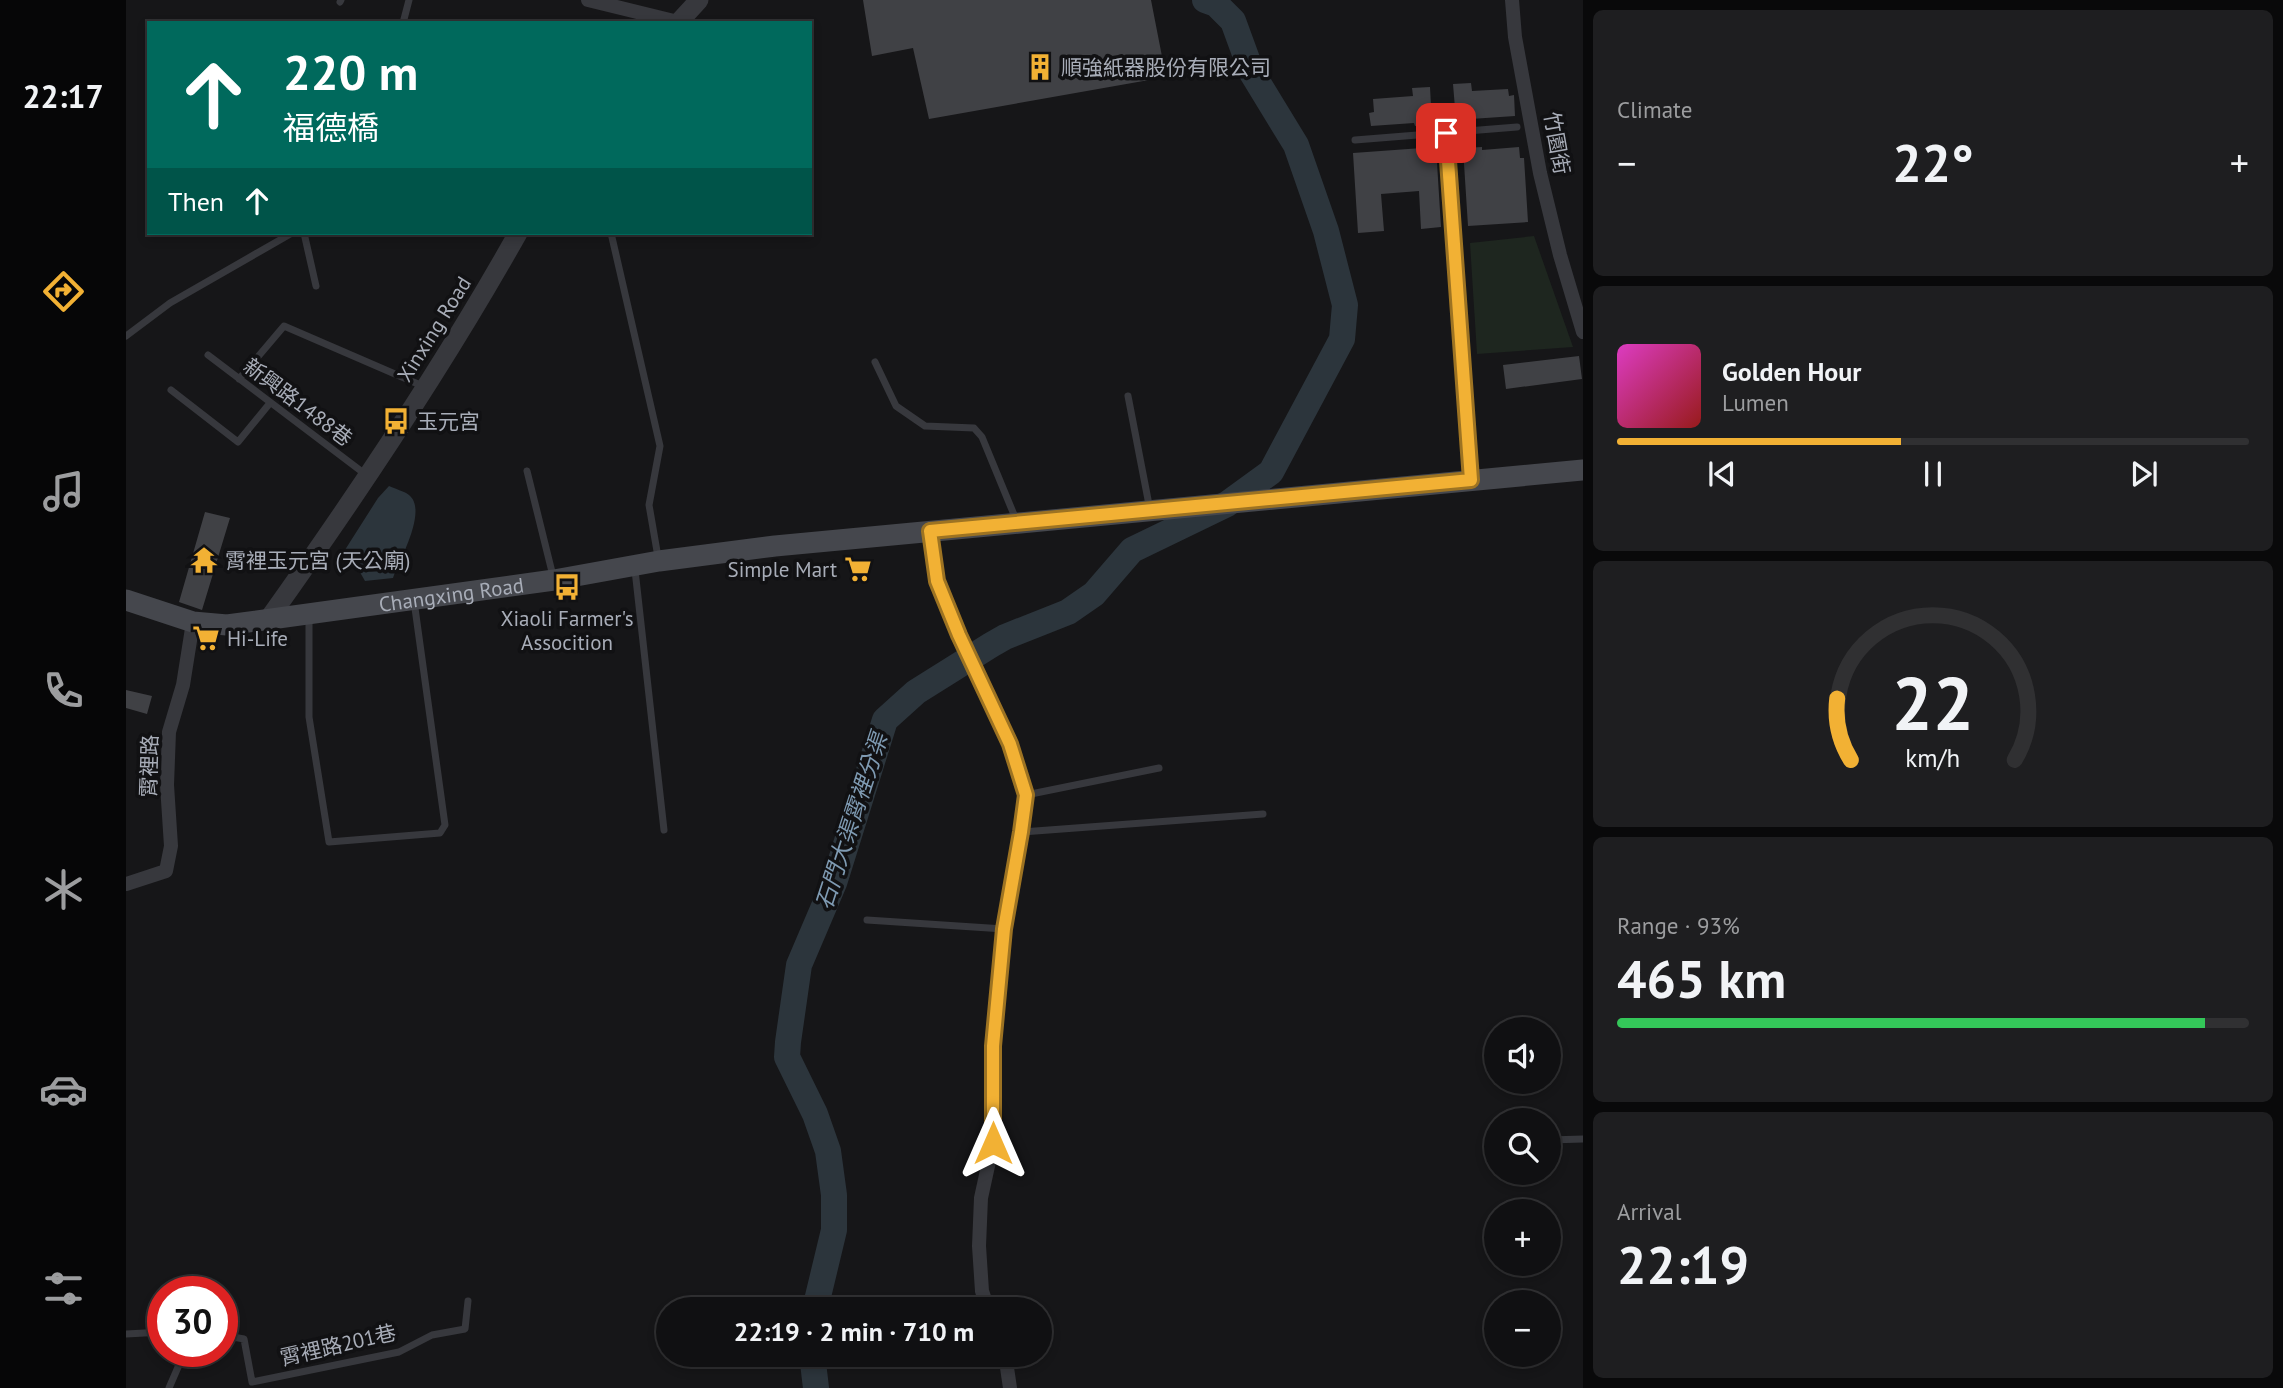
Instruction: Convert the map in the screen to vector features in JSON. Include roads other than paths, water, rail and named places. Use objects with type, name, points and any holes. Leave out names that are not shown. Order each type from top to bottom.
[{"type":"main road","points":[[1471,480],[1583,470]]},
{"type":"main road","name":"Changxing Road","points":[[126,600],[193,622],[227,625],[554,580],[659,561],[775,546],[1471,480]]},
{"type":"street","points":[[588,0],[674,21]]},
{"type":"street","points":[[679,21],[699,0]]},
{"type":"street","name":"竹園街","points":[[1511,0],[1515,37],[1540,173],[1560,255],[1583,332]]},
{"type":"street","points":[[1446,133],[1471,480]]},
{"type":"street","name":"Xinxing Road","points":[[267,621],[368,477],[469,319],[517,235]]},
{"type":"street","points":[[930,531],[937,581],[1010,744],[1026,795],[1004,929],[993,1046],[993,1143],[981,1198],[979,1246],[984,1297]]},
{"type":"street","name":"霄裡路","points":[[126,884],[166,871],[170,846],[167,785],[169,732],[183,685],[193,622]]},
{"type":"street","points":[[1008,1367],[1010,1388]]},
{"type":"lane","points":[[404,21],[409,0]]},
{"type":"lane","points":[[1355,140],[1517,127]]},
{"type":"lane","points":[[126,336],[170,303],[289,235]]},
{"type":"lane","points":[[304,235],[316,286]]},
{"type":"lane","points":[[611,235],[660,446],[649,505],[659,561]]},
{"type":"lane","points":[[239,379],[284,326],[425,387]]},
{"type":"lane","name":"新興路1488巷","points":[[208,355],[368,477]]},
{"type":"lane","points":[[874,362],[896,405],[925,426],[974,428],[982,437],[1018,523]]},
{"type":"lane","points":[[171,390],[238,442],[270,403]]},
{"type":"lane","points":[[1128,396],[1151,510]]},
{"type":"lane","points":[[527,471],[554,580]]},
{"type":"lane","points":[[635,565],[664,830]]},
{"type":"lane","points":[[309,615],[309,717],[328,842],[440,833],[445,825],[414,599]]},
{"type":"lane","points":[[1026,795],[1159,768]]},
{"type":"lane","points":[[1021,832],[1263,814]]},
{"type":"lane","points":[[867,920],[1004,929]]},
{"type":"lane","points":[[1561,1140],[1583,1139]]},
{"type":"lane","name":"霄裡路201巷","points":[[238,1338],[244,1339],[251,1382],[399,1352],[432,1335],[465,1329],[468,1301]]},
{"type":"lane","points":[[126,1334],[147,1333]]},
{"type":"lane","points":[[169,1388],[178,1367]]},
{"type":"waterway","name":"石門大渠霄裡分渠","points":[[818,1297],[834,1230],[834,1195],[828,1151],[815,1114],[787,1057],[788,1042],[799,965],[834,883],[885,720],[916,692],[991,645],[1068,612],[1094,594],[1132,550],[1227,504],[1271,472],[1342,339],[1345,305],[1326,231],[1296,145],[1252,73],[1233,21],[1216,4],[1205,0]]},
{"type":"waterway","name":"石門大渠霄裡分渠","points":[[814,1367],[816,1388]]},
{"type":"place","name":"順強紙器股份有限公司","points":[[1040,67]]},
{"type":"place","name":"玉元宮","points":[[396,421]]},
{"type":"place","name":"霄裡玉元宮 (天公廟)","points":[[204,560]]},
{"type":"place","name":"Simple Mart","points":[[858,569]]},
{"type":"place","name":"Xiaoli Farmer's Assocition","points":[[567,587]]},
{"type":"place","name":"Hi-Life","points":[[206,638]]}]
